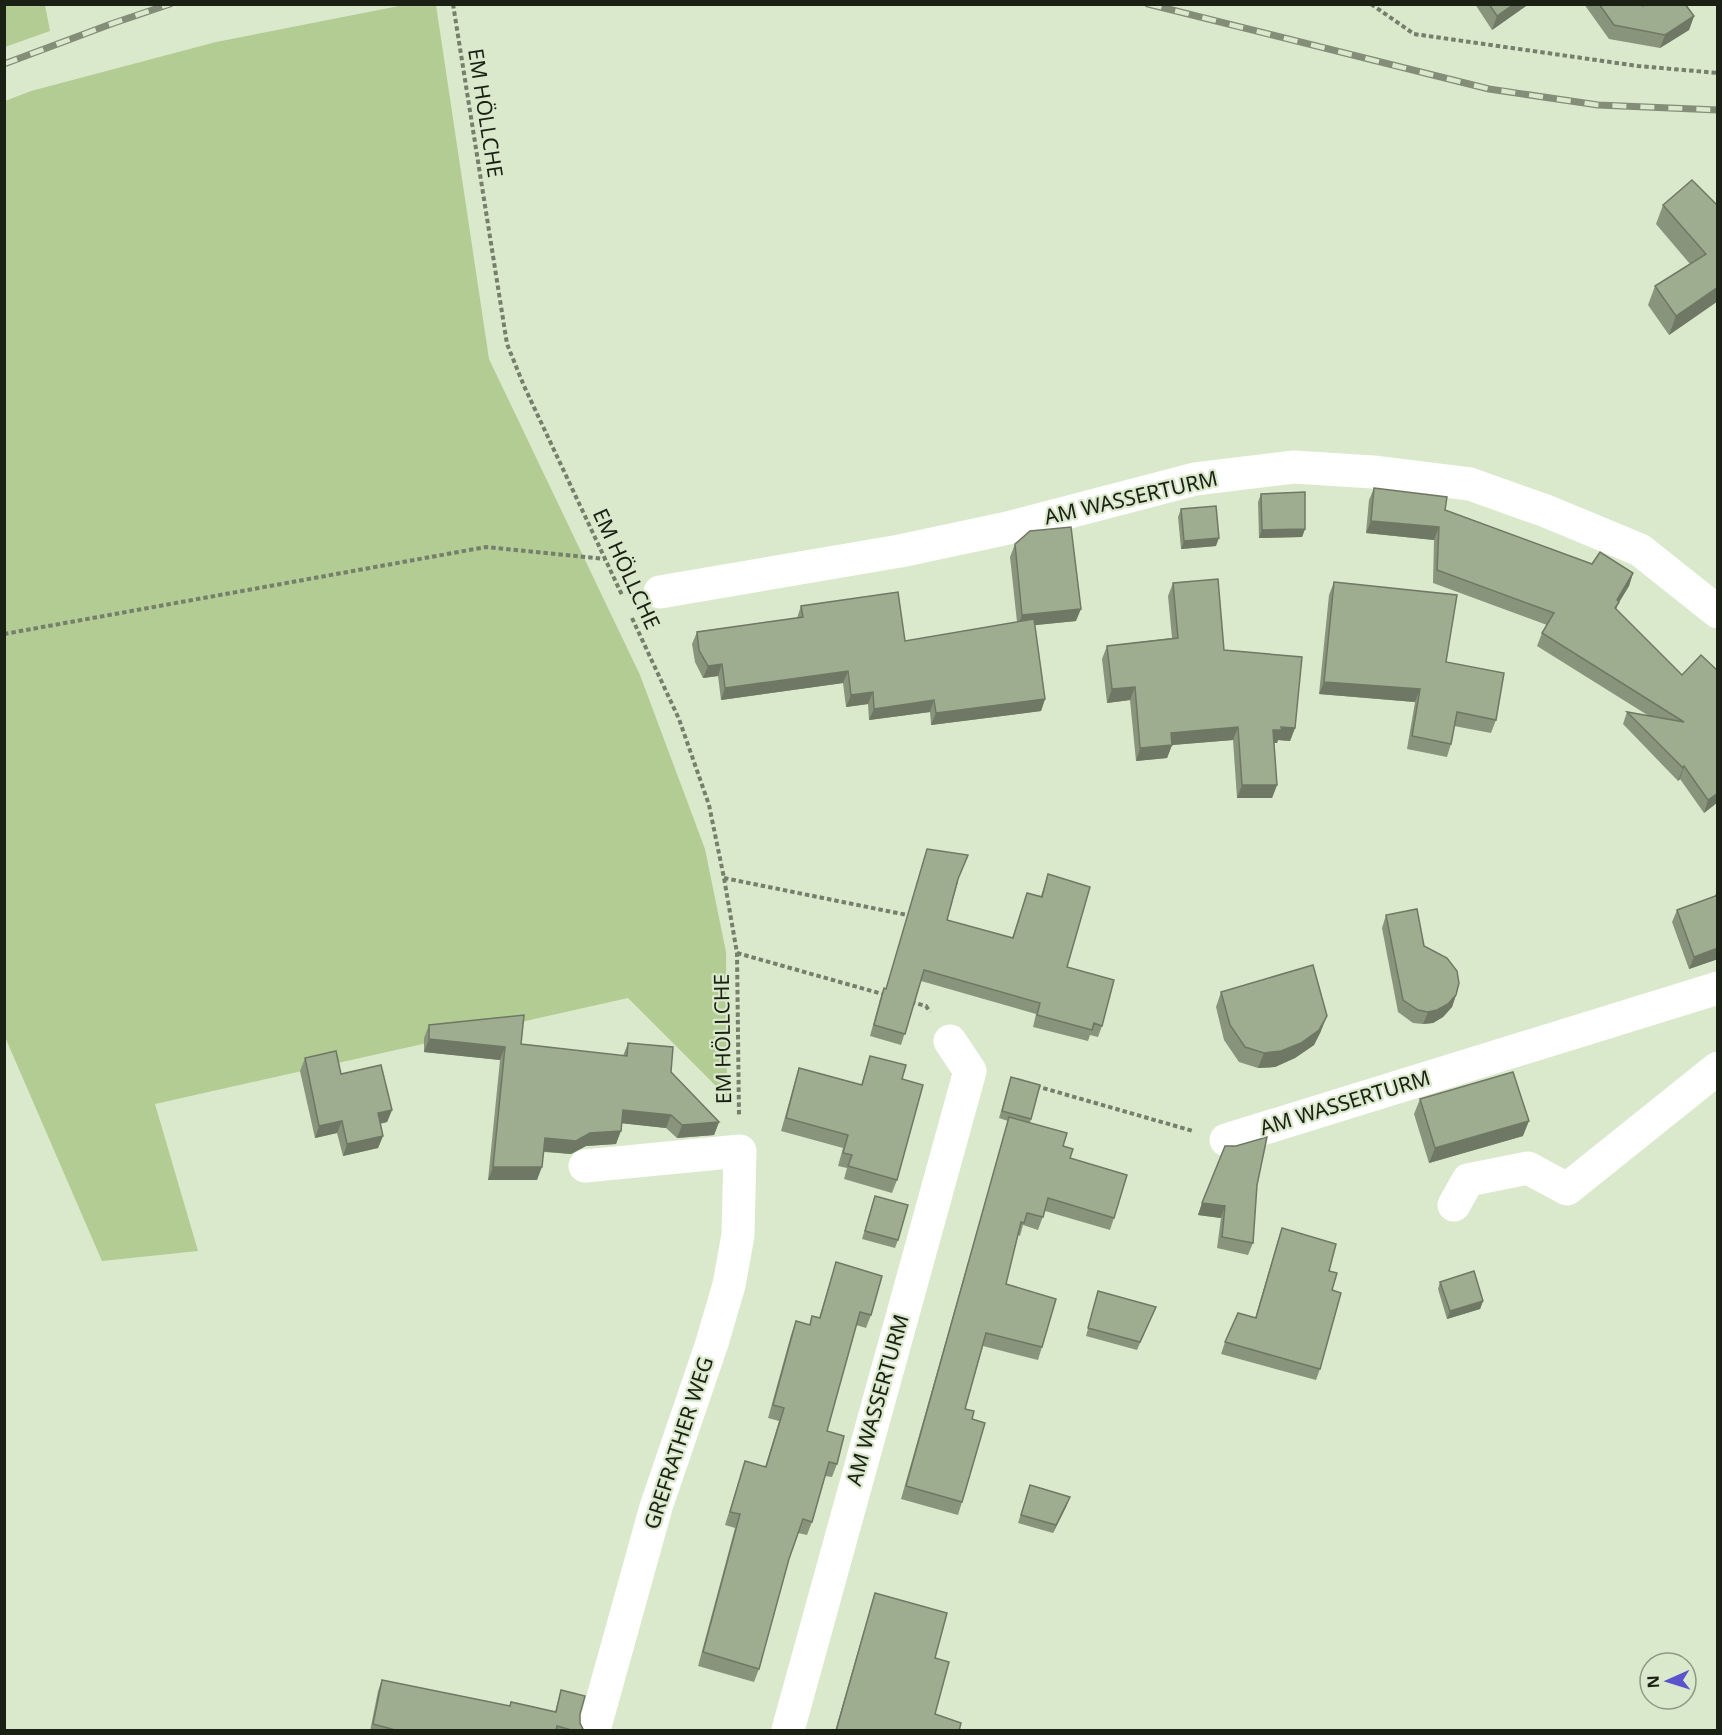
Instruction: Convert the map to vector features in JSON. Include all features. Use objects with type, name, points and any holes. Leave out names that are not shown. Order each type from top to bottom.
[{"type":"street","name":"AM WASSERTURM","points":[[660,592],[900,551],[1008,528],[1195,479],[1294,466],[1373,472],[1470,484],[1546,511],[1640,550],[1718,612]]},
{"type":"street","name":"AM WASSERTURM","points":[[1226,1140],[1718,988]]},
{"type":"street","name":"AM WASSERTURM","points":[[788,1731],[970,1071],[950,1041]]},
{"type":"street","points":[[1454,1205],[1468,1180],[1528,1168],[1568,1189],[1718,1068]]},
{"type":"street","points":[[585,1166],[740,1151]]},
{"type":"street","name":"GREFRATHER WEG","points":[[594,1731],[656,1507],[729,1285],[738,1235],[740,1151]]},
{"type":"path","name":"EM HÖLLCHE","points":[[453,4],[507,344],[524,386],[623,599]]},
{"type":"path","points":[[1371,4],[1414,34],[1638,66],[1718,72]]},
{"type":"path","points":[[4,634],[486,547],[606,559]]},
{"type":"path","name":"EM HÖLLCHE","points":[[628,609],[679,719],[709,805],[737,953],[740,1151]]},
{"type":"path","points":[[724,878],[916,916]]},
{"type":"path","points":[[737,953],[892,996]]},
{"type":"path","points":[[903,1000],[926,1006],[950,1041]]},
{"type":"path","points":[[1027,1084],[1226,1140]]},
{"type":"green space","points":[[4,5],[45,5],[50,31],[5,47]]},
{"type":"green space","points":[[404,5],[436,5],[489,359],[640,675],[705,849],[726,952],[727,1097],[628,998],[155,1104],[198,1251],[102,1261],[5,1037],[5,101],[31,91],[216,42]]},
{"type":"building","points":[[1489,4],[1514,4],[1497,16]]},
{"type":"building","points":[[1599,4],[1642,4],[1643,6],[1646,4],[1685,4],[1694,16],[1665,35],[1614,25]]},
{"type":"building","points":[[1692,180],[1718,206],[1718,287],[1676,316],[1655,286],[1706,254],[1663,205]]},
{"type":"building","points":[[1374,488],[1447,497],[1445,510],[1592,564],[1600,552],[1633,573],[1617,600],[1619,602],[1615,608],[1682,675],[1701,655],[1718,671],[1718,793],[1708,800],[1684,766],[1683,768],[1627,712],[1684,722],[1542,633],[1554,613],[1437,570],[1439,527],[1371,521]]},
{"type":"building","points":[[1305,492],[1305,529],[1262,530],[1261,494]]},
{"type":"building","points":[[1216,506],[1219,538],[1184,541],[1181,509]]},
{"type":"building","points":[[1071,527],[1081,609],[1022,615],[1015,544],[1030,531]]},
{"type":"building","points":[[1218,579],[1224,650],[1302,657],[1295,728],[1281,727],[1282,730],[1273,730],[1277,785],[1242,785],[1238,727],[1171,733],[1172,745],[1140,748],[1135,687],[1112,689],[1107,646],[1178,638],[1173,583]]},
{"type":"building","points":[[1334,582],[1457,595],[1446,662],[1504,673],[1496,720],[1457,712],[1451,744],[1412,736],[1420,689],[1324,682]]},
{"type":"building","points":[[898,592],[905,641],[1034,619],[1045,699],[936,713],[934,700],[874,709],[873,692],[851,695],[848,671],[725,688],[722,664],[708,666],[699,650],[697,632],[803,617],[801,606]]},
{"type":"building","points":[[927,849],[968,855],[958,879],[947,920],[1013,938],[1027,893],[1042,897],[1048,874],[1090,887],[1067,967],[1114,980],[1102,1026],[1094,1023],[1092,1030],[1037,1015],[1040,1003],[924,970],[905,1034],[874,1025]]},
{"type":"building","points":[[1718,895],[1718,948],[1694,957],[1677,910]]},
{"type":"building","points":[[1417,909],[1424,946],[1447,958],[1457,971],[1459,983],[1456,995],[1448,1004],[1428,1012],[1418,1010],[1403,1000],[1386,915]]},
{"type":"building","points":[[1313,965],[1327,1016],[1319,1030],[1301,1043],[1281,1051],[1264,1053],[1245,1047],[1230,1025],[1221,992]]},
{"type":"building","points":[[524,1015],[521,1044],[627,1056],[628,1043],[673,1047],[671,1072],[719,1122],[682,1125],[671,1115],[623,1110],[621,1131],[590,1133],[576,1141],[545,1138],[542,1167],[493,1167],[505,1047],[429,1039],[429,1025]]},
{"type":"building","points":[[336,1051],[341,1074],[381,1065],[392,1110],[378,1113],[383,1136],[347,1144],[342,1121],[319,1126],[305,1058]]},
{"type":"building","points":[[870,1056],[906,1065],[902,1079],[923,1085],[897,1180],[848,1166],[852,1155],[843,1153],[848,1135],[786,1118],[799,1068],[862,1085]]},
{"type":"building","points":[[1513,1072],[1529,1121],[1435,1148],[1420,1099]]},
{"type":"building","points":[[1011,1077],[1040,1085],[1031,1119],[1002,1111]]},
{"type":"building","points":[[1009,1117],[1067,1133],[1063,1146],[1073,1149],[1070,1158],[1127,1175],[1114,1218],[1048,1198],[1043,1217],[1027,1213],[1024,1223],[1021,1222],[1006,1284],[1056,1299],[1042,1347],[986,1333],[965,1409],[974,1411],[972,1419],[985,1423],[962,1502],[906,1486]]},
{"type":"building","points":[[1267,1137],[1257,1185],[1253,1243],[1222,1237],[1225,1206],[1202,1203],[1225,1146],[1236,1146]]},
{"type":"building","points":[[875,1196],[908,1205],[898,1240],[865,1231]]},
{"type":"building","points":[[1282,1228],[1336,1244],[1329,1271],[1337,1273],[1332,1290],[1341,1293],[1320,1369],[1225,1342],[1238,1313],[1256,1318]]},
{"type":"building","points":[[836,1262],[882,1276],[871,1315],[860,1312],[827,1431],[844,1436],[837,1464],[829,1462],[812,1522],[803,1519],[789,1559],[759,1669],[703,1652],[740,1514],[730,1512],[745,1461],[766,1467],[784,1408],[773,1405],[796,1321],[810,1325],[812,1316],[820,1318]]},
{"type":"building","points":[[1474,1271],[1483,1301],[1450,1311],[1440,1282]]},
{"type":"building","points":[[1098,1291],[1156,1307],[1140,1342],[1088,1328]]},
{"type":"building","points":[[1030,1485],[1070,1497],[1056,1525],[1021,1515]]},
{"type":"building","points":[[875,1593],[947,1613],[935,1658],[949,1662],[935,1714],[961,1723],[959,1731],[836,1731]]},
{"type":"building","points":[[382,1680],[510,1706],[511,1702],[556,1712],[561,1690],[585,1696],[580,1714],[580,1723],[584,1731],[557,1726],[556,1731],[399,1731],[373,1724]]},
{"type":"railway","points":[[4,64],[170,4]]},
{"type":"railway","points":[[1148,4],[1489,89],[1598,105],[1718,110]]}]
